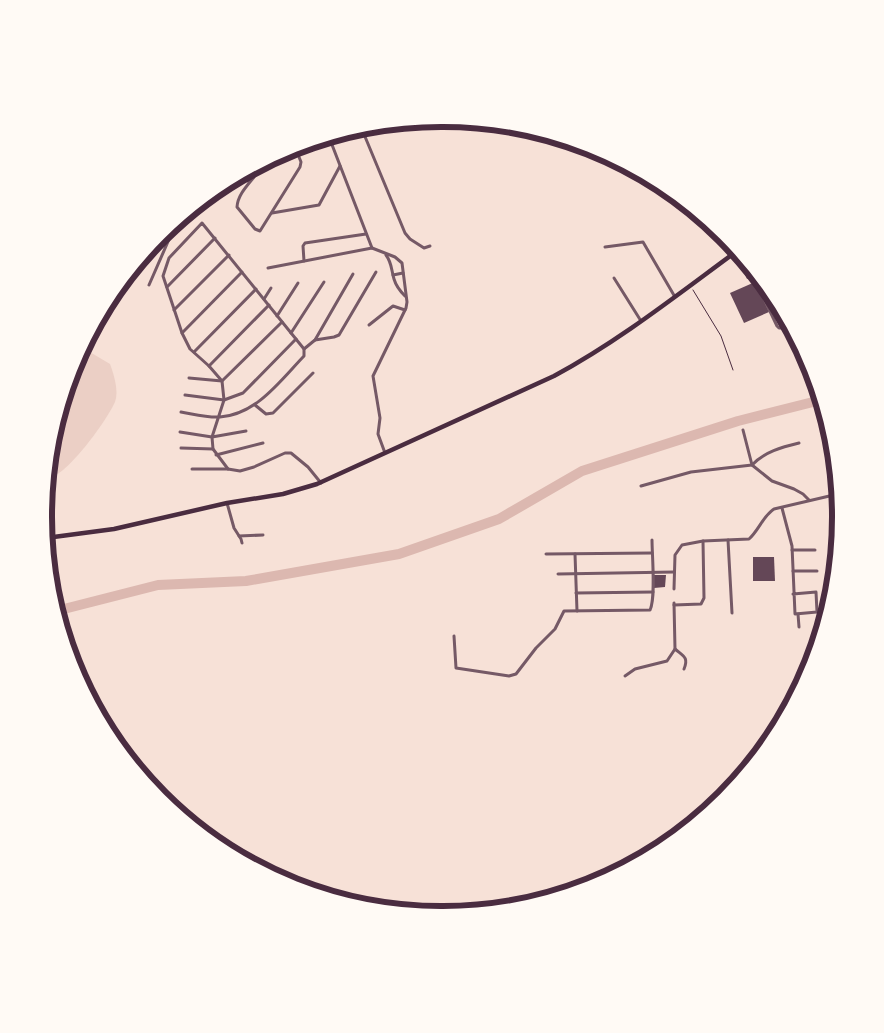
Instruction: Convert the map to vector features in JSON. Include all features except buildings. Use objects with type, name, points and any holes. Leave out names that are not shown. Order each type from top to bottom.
[{"type":"main road","points":[[53,537],[114,529],[227,504],[283,494],[321,482],[554,376],[603,348],[731,256]]},
{"type":"street","points":[[365,134],[405,233],[410,239],[424,248],[430,246]]},
{"type":"street","points":[[331,143],[372,248]]},
{"type":"street","points":[[256,174],[237,202],[238,210],[255,229],[260,230],[300,167],[301,162],[298,155]]},
{"type":"street","points":[[319,204],[340,166]]},
{"type":"street","points":[[272,213],[319,204],[324,206]]},
{"type":"street","points":[[181,412],[219,417],[238,414],[255,405],[304,356],[304,350],[296,339],[204,224],[200,224],[169,258],[163,276],[182,334],[190,349],[222,381],[224,400],[219,417],[212,437],[213,449],[228,469]]},
{"type":"street","points":[[304,261],[303,246],[305,243],[366,234]]},
{"type":"street","points":[[167,288],[215,238]]},
{"type":"street","points":[[149,285],[169,239]]},
{"type":"street","points":[[605,247],[643,242],[675,296]]},
{"type":"street","points":[[268,268],[372,248],[395,257],[402,263],[407,302],[374,376],[380,418],[378,434],[385,453]]},
{"type":"street","points":[[386,254],[392,264],[397,287],[406,296]]},
{"type":"street","points":[[174,311],[228,255]]},
{"type":"street","points":[[182,334],[242,272]]},
{"type":"street","points":[[316,340],[339,335],[376,272]]},
{"type":"street","points":[[393,275],[403,273]]},
{"type":"street","points":[[304,350],[316,340],[354,274]]},
{"type":"street","points":[[614,278],[641,320]]},
{"type":"street","points":[[291,333],[324,282]]},
{"type":"street","points":[[277,316],[298,283]]},
{"type":"street","points":[[264,299],[271,288]]},
{"type":"street","points":[[194,352],[256,289]]},
{"type":"street","points":[[762,294],[777,326],[782,328]]},
{"type":"street","points":[[209,366],[269,305]]},
{"type":"street","points":[[369,324],[393,306],[405,310]]},
{"type":"street","points":[[189,378],[222,381],[282,322]]},
{"type":"street","points":[[185,395],[224,400],[242,393],[296,339]]},
{"type":"street","points":[[255,405],[266,414],[273,413],[313,373]]},
{"type":"street","points":[[743,430],[752,465],[772,481],[794,489],[809,500]]},
{"type":"street","points":[[180,432],[212,437],[246,431]]},
{"type":"street","points":[[216,455],[262,443]]},
{"type":"street","points":[[641,486],[691,472],[752,465],[763,456],[778,448],[799,443]]},
{"type":"street","points":[[181,448],[213,449]]},
{"type":"street","points":[[192,469],[240,471],[291,452],[308,466],[321,482]]},
{"type":"street","points":[[674,589],[675,555],[679,548],[687,543],[750,539],[768,513],[774,509],[831,495]]},
{"type":"street","points":[[227,504],[234,528],[242,543]]},
{"type":"street","points":[[782,508],[792,550],[793,594],[795,614],[798,614],[799,626]]},
{"type":"street","points":[[239,536],[263,535]]},
{"type":"street","points":[[454,636],[456,668],[509,676],[516,674],[536,648],[555,629],[564,610],[647,611],[652,607],[652,540]]},
{"type":"street","points":[[728,540],[732,613]]},
{"type":"street","points":[[625,676],[635,669],[667,661],[675,648],[674,604],[701,604],[704,598],[703,541]]},
{"type":"street","points":[[792,550],[815,550]]},
{"type":"street","points":[[546,554],[652,553]]},
{"type":"street","points":[[575,554],[577,611]]},
{"type":"street","points":[[793,571],[817,571]]},
{"type":"street","points":[[558,574],[674,572]]},
{"type":"street","points":[[576,593],[653,592]]},
{"type":"street","points":[[793,594],[816,592],[817,612],[798,614]]},
{"type":"street","points":[[675,648],[687,662],[684,669]]},
{"type":"path","points":[[690,286],[722,336],[732,370]]},
{"type":"shaded area","points":[[89,352],[110,364],[116,388],[115,402],[104,421],[85,446],[55,476],[66,416],[73,391]]},
{"type":"waterway","points":[[64,609],[158,585],[246,581],[399,554],[499,519],[582,471],[738,421],[814,402]]}]
